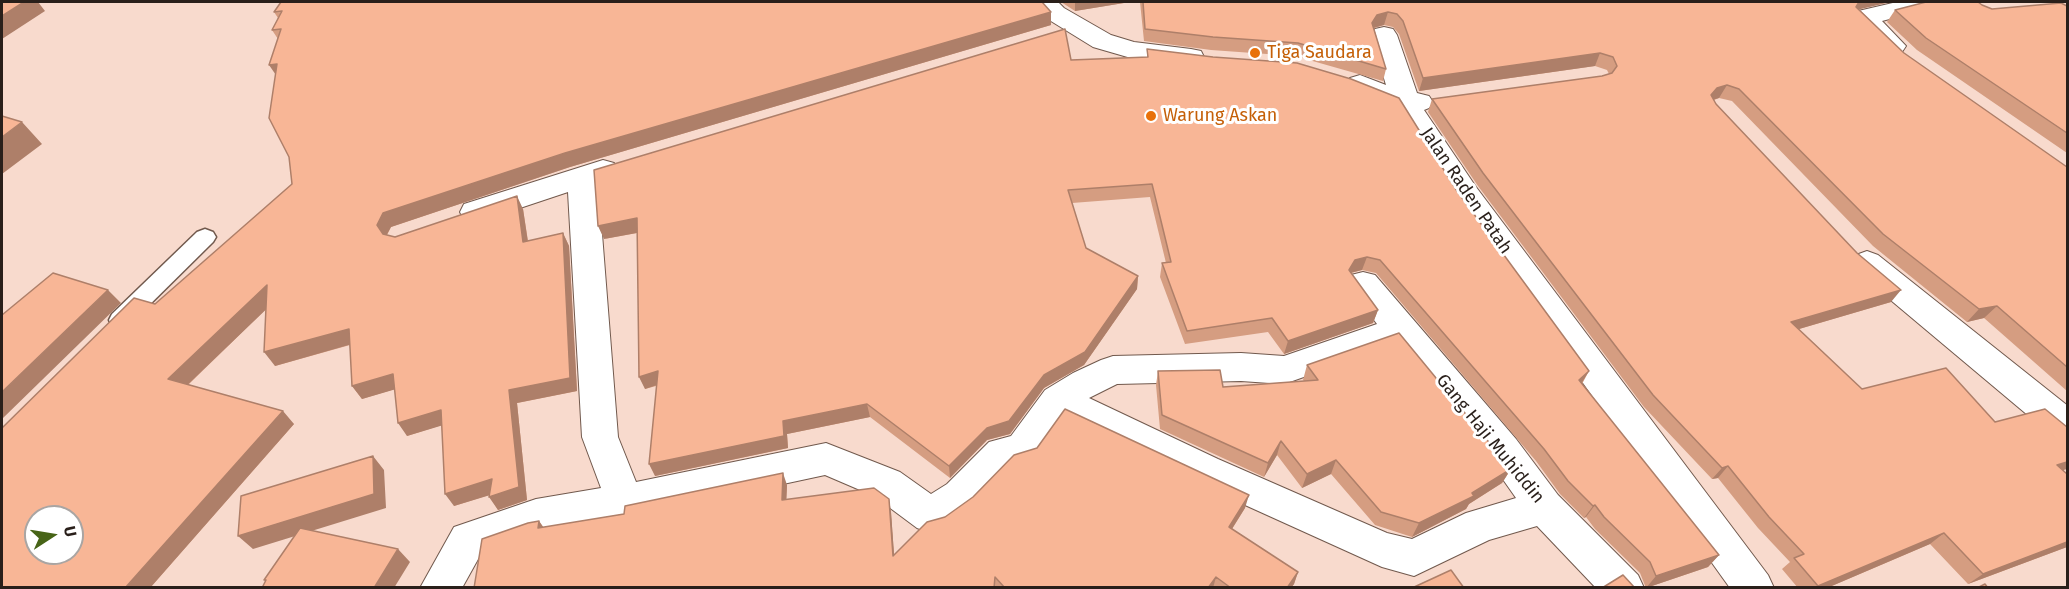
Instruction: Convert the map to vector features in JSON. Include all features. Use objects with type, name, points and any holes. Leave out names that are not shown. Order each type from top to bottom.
[{"type":"street","points":[[1044,2],[1055,13],[1077,28],[1102,41],[1131,50],[1221,61]]},
{"type":"street","points":[[1916,65],[1863,18],[1926,2]]},
{"type":"street","points":[[1043,38],[1077,28]]},
{"type":"street","name":"Jalan Raden Patah","points":[[1384,35],[1406,104],[1465,195],[1754,588]]},
{"type":"street","points":[[1336,77],[1406,104],[1442,99]]},
{"type":"street","points":[[446,222],[627,163]]},
{"type":"street","points":[[582,176],[600,437],[625,501]]},
{"type":"street","points":[[1844,240],[1860,256],[2067,427]]},
{"type":"street","name":"Gang Haji Muhiddin","points":[[1363,284],[1503,450],[1544,507],[1624,588]]},
{"type":"street","points":[[440,588],[468,539],[536,516],[625,501],[826,459],[887,484],[931,516],[960,496],[1002,453],[1022,449],[1058,400],[1085,382],[1113,370],[1241,367],[1284,370],[1400,329]]},
{"type":"street","points":[[1058,400],[1205,470],[1382,549],[1414,558],[1480,525],[1544,507]]},
{"type":"lane","points":[[103,337],[205,237]]},
{"type":"building","points":[[2,2],[24,2],[2,16]]},
{"type":"building","points":[[281,2],[1042,2],[1051,12],[565,153],[383,213],[377,225],[383,234],[395,237],[517,196],[523,242],[563,233],[570,378],[509,390],[519,487],[489,497],[492,479],[445,494],[441,410],[398,423],[393,374],[352,386],[349,329],[264,352],[267,285],[168,379],[283,411],[125,588],[2,588],[2,428],[134,298],[155,304],[292,184],[289,157],[269,118],[277,64],[269,65],[281,29],[272,30],[282,11],[274,12]]},
{"type":"building","points":[[1143,2],[1859,2],[1856,7],[1904,53],[2067,167],[2067,367],[1997,306],[1979,309],[1883,234],[1739,89],[1727,85],[1717,88],[1711,95],[1716,104],[1857,253],[1901,290],[1791,322],[1862,389],[1946,368],[1995,422],[2045,409],[2067,427],[2067,462],[2057,465],[2067,474],[2067,542],[1983,574],[1944,533],[1818,586],[1794,558],[1804,554],[1769,517],[1728,466],[1722,468],[1653,395],[1483,173],[1432,99],[1602,76],[1612,73],[1617,66],[1613,57],[1600,53],[1423,78],[1403,21],[1397,14],[1388,12],[1377,15],[1372,23],[1386,69],[1298,43],[1145,29]]},
{"type":"building","points":[[1926,2],[1978,2],[1992,9],[2061,3],[2067,6],[2067,133],[1926,38],[1895,10]]},
{"type":"building","points":[[1065,29],[1071,60],[1148,57],[1147,49],[1213,57],[1297,63],[1351,79],[1399,98],[1457,191],[1589,371],[1579,380],[1719,555],[1656,576],[1650,562],[1604,517],[1595,505],[1593,506],[1568,481],[1544,449],[1380,260],[1367,257],[1355,260],[1349,270],[1378,310],[1288,341],[1272,318],[1187,331],[1162,263],[1171,262],[1152,184],[1068,190],[1086,248],[1138,276],[1085,352],[1044,375],[1009,421],[987,428],[949,466],[867,404],[783,421],[784,436],[649,464],[658,371],[639,377],[637,218],[598,226],[594,170]]},
{"type":"building","points":[[2,116],[22,122],[2,137]]},
{"type":"building","points":[[53,273],[108,290],[2,392],[2,315]]},
{"type":"building","points":[[1399,333],[1511,469],[1472,493],[1474,496],[1419,523],[1381,512],[1336,460],[1307,474],[1281,441],[1268,463],[1162,415],[1158,371],[1220,370],[1223,387],[1318,380],[1307,365]]},
{"type":"building","points":[[1065,409],[1249,495],[1229,527],[1298,572],[1287,588],[1231,588],[1216,577],[1208,588],[1005,588],[995,577],[994,588],[474,588],[482,539],[539,521],[538,528],[624,514],[625,506],[783,473],[782,500],[874,488],[889,499],[893,556],[927,522],[945,517],[973,497],[1014,455],[1037,448]]},
{"type":"building","points":[[373,456],[374,494],[238,536],[241,496]]},
{"type":"building","points":[[300,528],[398,549],[374,588],[262,588],[266,580],[264,580]]},
{"type":"building","points":[[1451,570],[1464,588],[1412,588]]},
{"type":"building","points":[[1623,575],[1635,588],[1602,588]]},
{"type":"place","name":"Tiga Saudara","points":[[1255,53]]},
{"type":"place","name":"Warung Askan","points":[[1151,116]]}]
